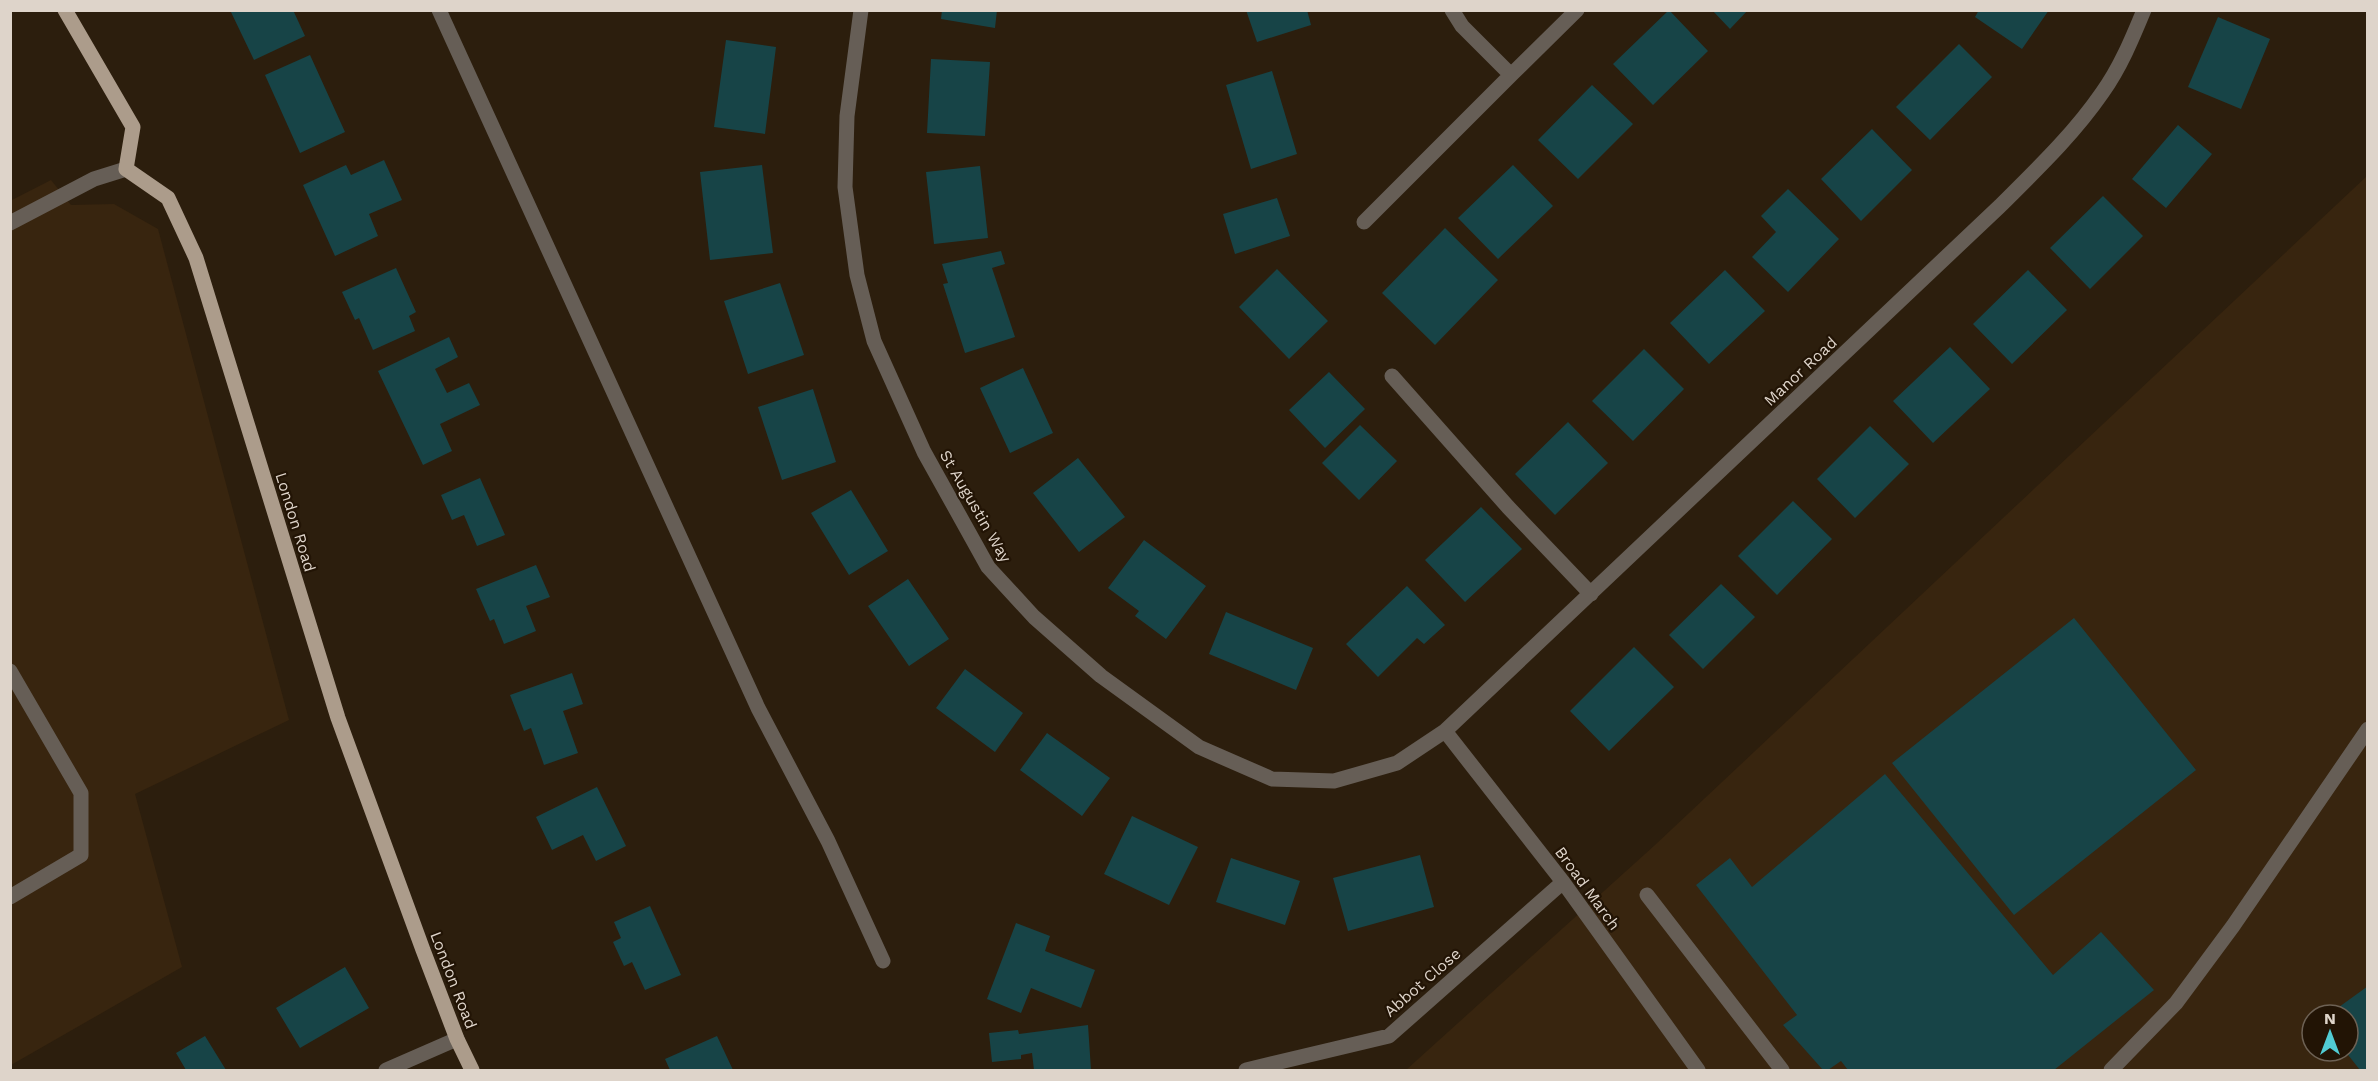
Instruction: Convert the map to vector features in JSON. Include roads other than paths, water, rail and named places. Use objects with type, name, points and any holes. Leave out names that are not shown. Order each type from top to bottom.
[{"type":"main road","points":[[65,10],[133,127],[126,169]]},
{"type":"main road","name":"London Road","points":[[126,169],[168,198],[196,258],[338,718],[457,1039],[472,1071]]},
{"type":"street","points":[[439,10],[758,708],[828,841],[883,961]]},
{"type":"street","name":"St Augustin Way","points":[[861,10],[847,116],[845,188],[857,275],[874,341],[924,452],[988,567],[1034,617],[1101,676],[1199,747],[1272,779],[1334,781],[1397,763],[1445,731]]},
{"type":"street","points":[[1452,10],[1462,26],[1511,75]]},
{"type":"street","points":[[1364,222],[1577,10]]},
{"type":"street","name":"Manor Road","points":[[1445,731],[2000,206],[2067,138],[2103,92],[2129,46],[2144,10]]},
{"type":"street","points":[[10,223],[94,179],[126,169]]},
{"type":"street","points":[[1392,376],[1508,507],[1591,594]]},
{"type":"street","points":[[10,671],[81,793],[81,855],[10,897]]},
{"type":"street","points":[[2111,1071],[2176,1003],[2239,918],[2367,729]]},
{"type":"street","name":"Broad March","points":[[1445,731],[1563,882],[1698,1071]]},
{"type":"street","name":"Abbot Close","points":[[1246,1071],[1389,1036],[1563,882]]},
{"type":"street","points":[[1647,895],[1782,1071]]},
{"type":"street","points":[[386,1071],[457,1039]]}]
